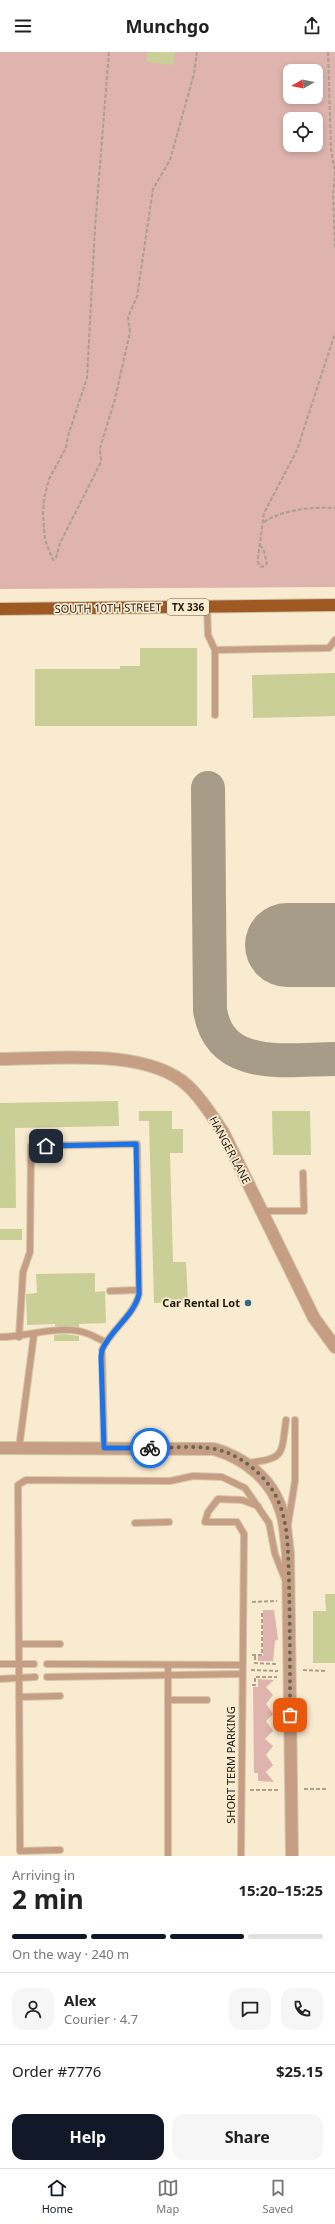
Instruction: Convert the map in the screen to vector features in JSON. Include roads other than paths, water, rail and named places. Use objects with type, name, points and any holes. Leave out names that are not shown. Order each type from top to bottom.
[{"type":"main road","name":"SOUTH 10TH STREET","points":[[0,609],[335,605]]},
{"type":"street","name":"HANGER LANE","points":[[0,1059],[135,1060],[162,1069],[187,1085],[206,1106],[223,1132],[314,1318],[335,1347]]},
{"type":"street","points":[[0,1448],[214,1449],[235,1456],[247,1464],[264,1480],[279,1502],[286,1536],[289,1592],[292,1856]]},
{"type":"lane","points":[[207,606],[208,635],[215,650],[215,715]]},
{"type":"lane","points":[[215,650],[329,648],[335,640]]},
{"type":"lane","points":[[19,1337],[22,1272],[30,1252],[31,1146],[136,1144],[139,1290],[135,1306],[105,1342],[101,1357],[104,1448]]},
{"type":"lane","points":[[261,1211],[304,1211],[303,1173]]},
{"type":"lane","points":[[110,1291],[139,1290]]},
{"type":"lane","points":[[0,1337],[19,1337],[66,1330],[85,1333],[105,1342]]},
{"type":"lane","points":[[19,1448],[34,1334]]},
{"type":"lane","points":[[247,1464],[275,1459],[280,1454],[286,1420]]},
{"type":"lane","points":[[286,1536],[295,1481],[295,1420]]},
{"type":"lane","points":[[60,1850],[20,1851],[18,1485],[26,1480],[170,1481],[193,1476],[222,1477],[245,1488],[269,1523],[275,1554],[289,1592]]},
{"type":"lane","name":"SHORT TERM PARKING","points":[[241,1856],[244,1534],[237,1522],[205,1522],[208,1512],[218,1499],[242,1500],[258,1506]]},
{"type":"lane","points":[[135,1523],[169,1522]]},
{"type":"lane","points":[[19,1644],[60,1644]]},
{"type":"lane","points":[[0,1664],[34,1664]]},
{"type":"lane","points":[[47,1664],[242,1665]]},
{"type":"lane","points":[[135,1665],[135,1676]]},
{"type":"lane","points":[[168,1665],[168,1856]]},
{"type":"lane","points":[[207,1665],[207,1675]]},
{"type":"lane","points":[[47,1677],[242,1674]]},
{"type":"lane","points":[[0,1679],[35,1677]]},
{"type":"lane","points":[[19,1697],[60,1696]]},
{"type":"lane","points":[[168,1700],[207,1700]]},
{"type":"place","name":"Car Rental Lot","points":[[248,1303]]}]
